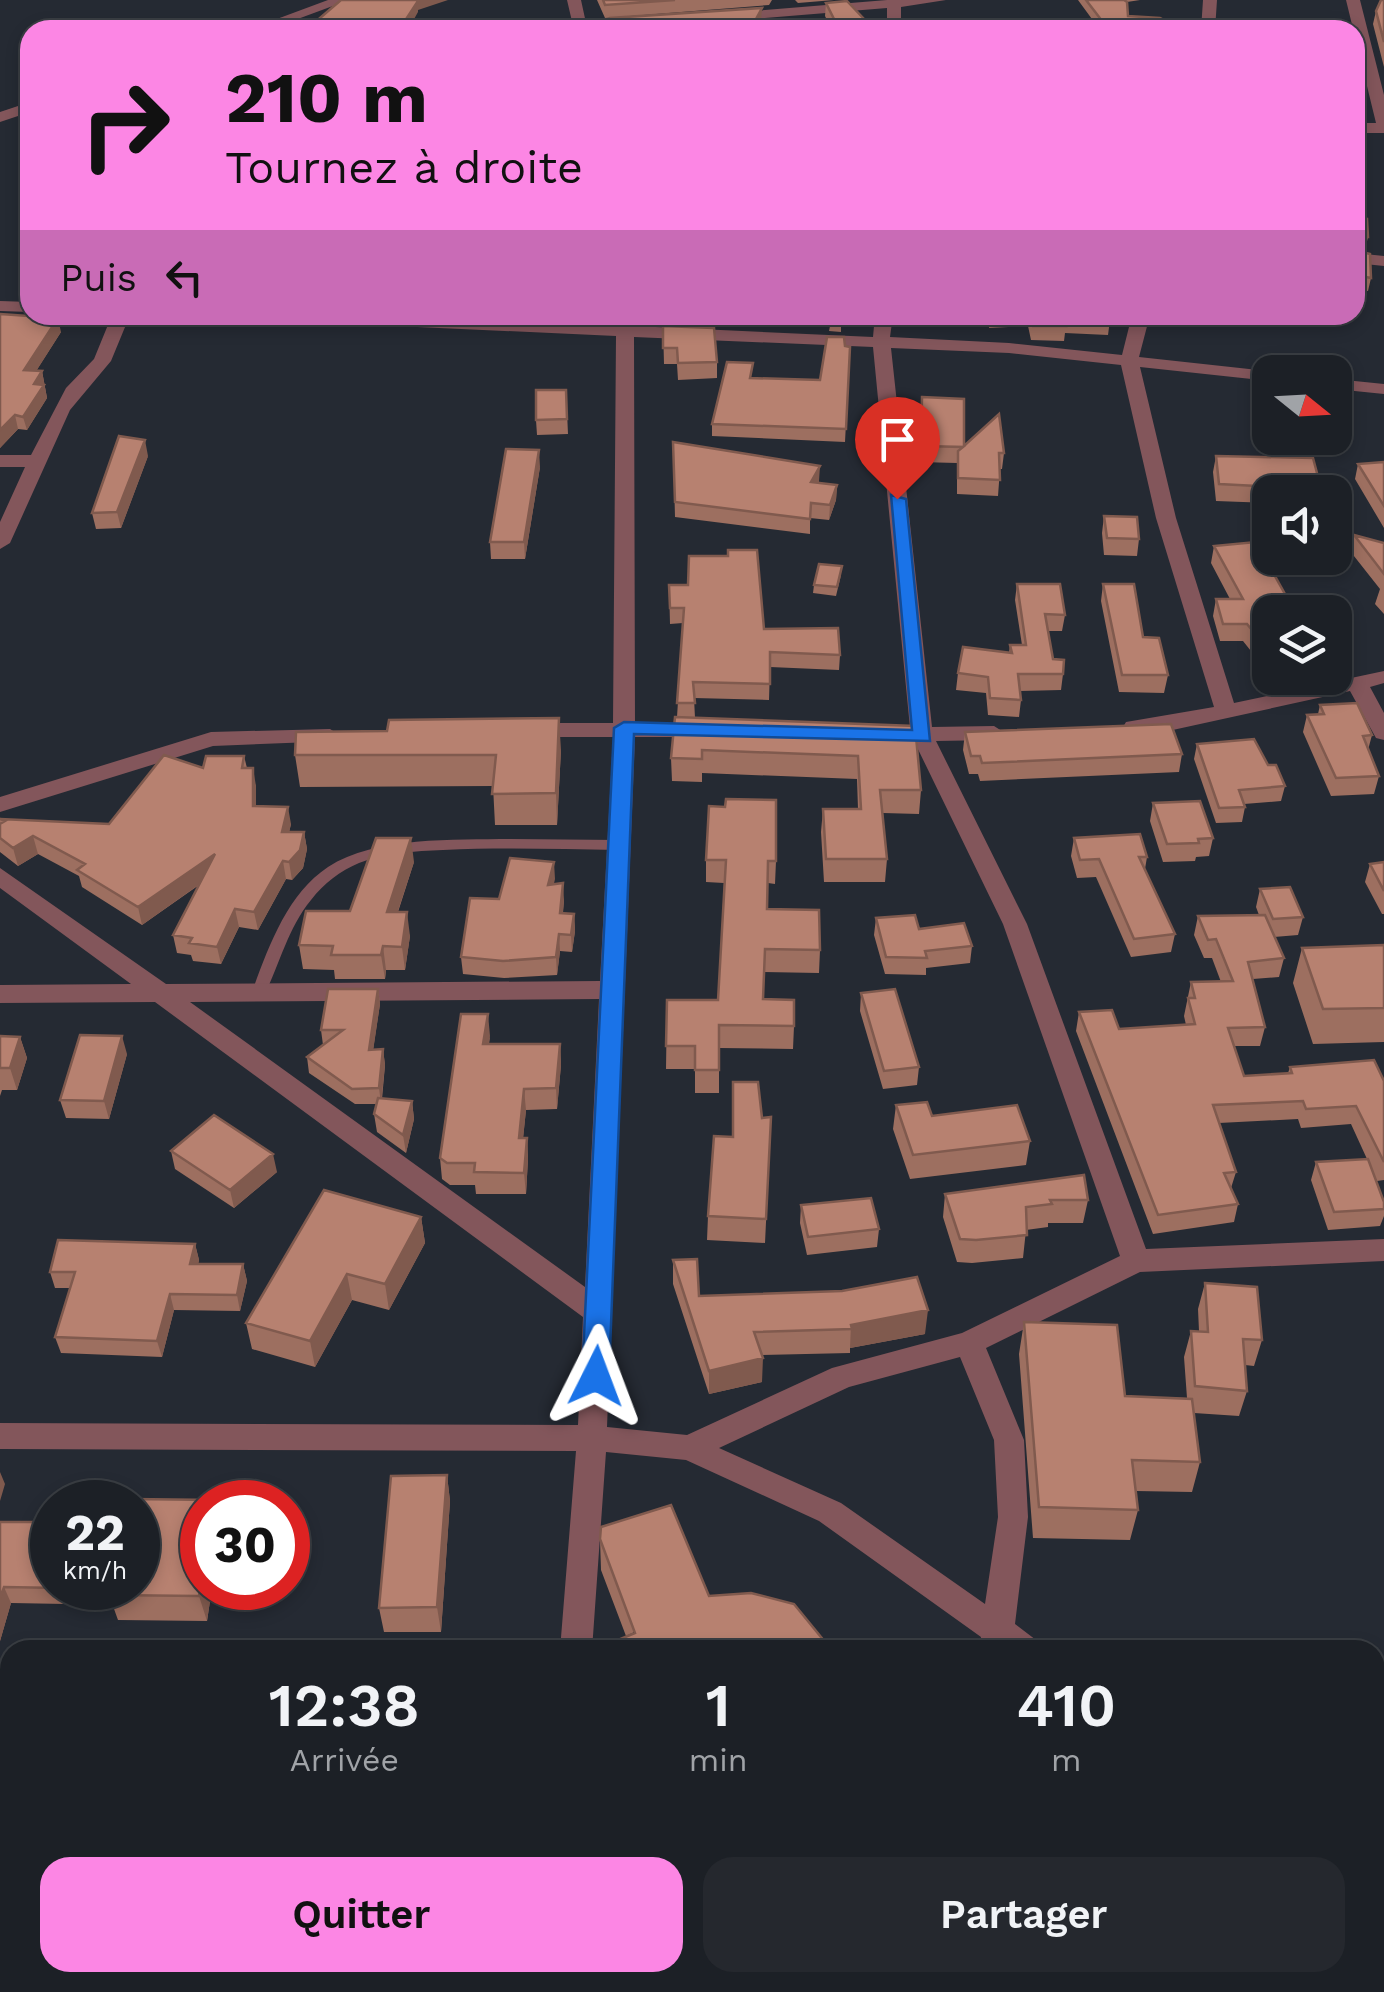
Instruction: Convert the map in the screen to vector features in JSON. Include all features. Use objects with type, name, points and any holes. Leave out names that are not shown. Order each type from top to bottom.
[{"type":"street","points":[[283,20],[342,0]]},
{"type":"street","points":[[718,18],[939,0]]},
{"type":"street","points":[[1365,49],[1384,127]]},
{"type":"street","points":[[0,543],[62,410],[75,388],[102,361],[117,325]]},
{"type":"street","points":[[577,1640],[592,1438],[624,728],[626,325]]},
{"type":"street","points":[[656,325],[1129,360],[1252,374]]},
{"type":"street","points":[[883,325],[881,340],[922,736],[1014,924],[1136,1262]]},
{"type":"street","points":[[1138,325],[1129,360],[1166,518],[1226,712]]},
{"type":"street","points":[[1352,386],[1384,389]]},
{"type":"street","points":[[0,461],[40,461]]},
{"type":"street","points":[[1119,728],[1158,726],[1384,677]]},
{"type":"street","points":[[1356,683],[1384,733]]},
{"type":"street","points":[[506,731],[724,731]]},
{"type":"street","points":[[863,735],[1021,732]]},
{"type":"street","points":[[0,804],[212,740],[349,736]]},
{"type":"street","points":[[0,876],[598,1314]]},
{"type":"street","points":[[0,994],[613,990]]},
{"type":"street","points":[[688,1448],[842,1377],[968,1343],[1136,1262],[1384,1250]]},
{"type":"street","points":[[968,1343],[1010,1440],[1013,1516],[1007,1640]]},
{"type":"street","points":[[0,1436],[592,1438],[688,1448],[830,1512],[1003,1640]]},
{"type":"lane","points":[[259,992],[286,922],[334,869],[390,848],[619,845]]},
{"type":"building","points":[[341,0],[418,1],[406,20],[318,20]]},
{"type":"building","points":[[603,0],[675,0],[605,5]]},
{"type":"building","points":[[1086,0],[1124,0],[1128,16],[1164,20],[1101,20]]},
{"type":"building","points":[[1384,0],[1384,42],[1376,11]]},
{"type":"building","points":[[847,1],[865,20],[834,20],[826,3]]},
{"type":"building","points":[[762,8],[755,20],[611,18]]},
{"type":"building","points":[[1365,253],[1370,254],[1371,278],[1365,277]]},
{"type":"building","points":[[0,314],[20,315],[20,325],[53,325],[24,370],[42,371],[34,384],[44,385],[23,417],[15,415],[0,430]]},
{"type":"building","points":[[663,326],[714,328],[717,362],[678,363],[677,348],[663,348]]},
{"type":"building","points":[[827,337],[844,337],[845,346],[850,347],[846,429],[712,424],[727,362],[753,363],[750,378],[820,380]]},
{"type":"building","points":[[536,390],[566,390],[567,419],[536,420]]},
{"type":"building","points":[[922,397],[964,399],[964,446],[999,414],[1004,453],[999,453],[1000,480],[958,478],[958,451],[963,447],[921,446]]},
{"type":"building","points":[[119,436],[145,440],[117,512],[92,513]]},
{"type":"building","points":[[673,442],[820,466],[811,482],[837,485],[830,505],[811,503],[810,519],[675,502]]},
{"type":"building","points":[[506,449],[539,450],[524,542],[490,542]]},
{"type":"building","points":[[1216,456],[1313,458],[1318,475],[1252,475],[1252,486],[1219,484]]},
{"type":"building","points":[[1384,462],[1384,506],[1358,464]]},
{"type":"building","points":[[1104,516],[1137,517],[1139,539],[1107,538]]},
{"type":"building","points":[[1354,535],[1384,543],[1384,574]]},
{"type":"building","points":[[1252,542],[1252,575],[1274,575],[1286,595],[1252,595],[1252,630],[1247,624],[1223,624],[1216,599],[1243,599],[1214,546]]},
{"type":"building","points":[[728,550],[757,550],[764,629],[838,628],[840,655],[770,652],[770,684],[693,682],[695,703],[677,703],[684,608],[670,608],[669,585],[688,585],[689,556],[728,556]]},
{"type":"building","points":[[819,564],[842,566],[837,587],[814,585]]},
{"type":"building","points":[[1017,584],[1060,584],[1065,615],[1045,614],[1053,659],[1064,660],[1063,674],[1018,674],[1021,700],[990,698],[988,677],[958,673],[963,647],[1012,653],[1010,645],[1026,645]]},
{"type":"building","points":[[1103,584],[1134,584],[1143,637],[1159,638],[1168,675],[1122,675]]},
{"type":"building","points":[[1357,703],[1372,735],[1363,736],[1379,776],[1336,778],[1307,715],[1324,714],[1320,705]]},
{"type":"building","points":[[675,717],[915,726],[921,790],[880,790],[887,859],[826,859],[823,809],[861,809],[858,756],[702,750],[702,759],[671,758]]},
{"type":"building","points":[[559,718],[556,793],[492,794],[496,755],[295,755],[296,732],[387,731],[389,720]]},
{"type":"building","points":[[1171,724],[1182,754],[982,763],[980,756],[971,756],[965,732]]},
{"type":"building","points":[[1254,739],[1268,765],[1276,765],[1285,786],[1239,790],[1245,807],[1219,808],[1197,744]]},
{"type":"building","points":[[164,755],[203,768],[206,756],[244,756],[242,768],[253,768],[253,806],[288,807],[282,832],[304,832],[300,850],[289,862],[283,861],[254,912],[235,909],[217,947],[189,943],[192,938],[173,935],[215,854],[138,907],[77,870],[85,864],[33,836],[13,848],[0,838],[0,824],[5,821],[0,819],[109,824]]},
{"type":"building","points":[[726,799],[776,800],[776,861],[768,861],[767,909],[819,910],[820,950],[765,949],[763,999],[794,1000],[794,1026],[719,1025],[719,1070],[695,1070],[695,1046],[666,1046],[667,1000],[718,1000],[726,860],[706,860],[709,806],[725,807]]},
{"type":"building","points":[[1200,801],[1213,838],[1198,839],[1199,843],[1167,844],[1153,803]]},
{"type":"building","points":[[1140,834],[1147,857],[1139,857],[1175,934],[1134,939],[1099,859],[1080,860],[1074,838]]},
{"type":"building","points":[[376,838],[411,838],[387,912],[407,912],[402,947],[383,946],[381,955],[331,955],[333,946],[299,945],[306,911],[350,911]]},
{"type":"building","points":[[510,858],[554,862],[548,885],[563,883],[560,913],[574,914],[571,935],[559,934],[556,957],[503,961],[461,957],[470,898],[499,899]]},
{"type":"building","points":[[1384,862],[1384,891],[1370,864]]},
{"type":"building","points":[[1290,887],[1303,917],[1273,919],[1260,889]]},
{"type":"building","points":[[915,915],[919,929],[964,923],[972,946],[925,951],[927,958],[886,957],[876,918]]},
{"type":"building","points":[[1265,915],[1284,958],[1248,962],[1265,1027],[1228,1028],[1244,1076],[1292,1073],[1290,1067],[1374,1060],[1384,1081],[1384,1162],[1356,1106],[1306,1109],[1303,1101],[1213,1105],[1236,1172],[1224,1173],[1238,1204],[1158,1215],[1079,1012],[1112,1010],[1119,1029],[1195,1024],[1188,998],[1195,998],[1191,982],[1233,981],[1216,939],[1208,940],[1198,916]]},
{"type":"building","points":[[1384,945],[1384,1008],[1323,1009],[1302,948]]},
{"type":"building","points":[[328,989],[378,989],[369,1050],[383,1049],[379,1088],[352,1089],[307,1057],[343,1030],[321,1030]]},
{"type":"building","points":[[895,989],[919,1067],[884,1071],[861,993]]},
{"type":"building","points":[[461,1014],[488,1014],[483,1044],[560,1044],[556,1088],[524,1089],[519,1138],[527,1138],[524,1173],[474,1172],[475,1163],[447,1163],[440,1158]]},
{"type":"building","points":[[80,1035],[122,1036],[104,1101],[60,1100]]},
{"type":"building","points":[[0,1036],[20,1037],[10,1068],[0,1068]]},
{"type":"building","points":[[733,1082],[758,1082],[762,1118],[771,1117],[766,1219],[708,1216],[714,1136],[733,1137]]},
{"type":"building","points":[[378,1098],[412,1101],[403,1135],[374,1114]]},
{"type":"building","points":[[927,1102],[932,1116],[1017,1105],[1030,1141],[913,1155],[896,1105]]},
{"type":"building","points":[[214,1115],[273,1154],[230,1190],[171,1151]]},
{"type":"building","points":[[1368,1159],[1384,1209],[1334,1212],[1316,1162]]},
{"type":"building","points":[[1084,1175],[1088,1200],[1050,1200],[1052,1204],[1026,1207],[1027,1235],[960,1239],[945,1194]]},
{"type":"building","points":[[324,1190],[421,1217],[385,1284],[347,1274],[310,1341],[246,1323]]},
{"type":"building","points":[[871,1198],[879,1229],[808,1237],[801,1205]]},
{"type":"building","points":[[58,1240],[195,1244],[190,1264],[243,1264],[237,1295],[170,1294],[157,1341],[55,1337],[75,1272],[50,1272]]},
{"type":"building","points":[[697,1259],[699,1296],[842,1291],[917,1277],[928,1310],[851,1325],[852,1329],[754,1332],[763,1358],[709,1371],[673,1260]]},
{"type":"building","points":[[1205,1283],[1257,1287],[1262,1340],[1243,1339],[1247,1391],[1195,1386],[1191,1331],[1208,1332]]},
{"type":"building","points":[[1024,1322],[1117,1325],[1125,1396],[1192,1399],[1200,1462],[1132,1460],[1138,1510],[1039,1507]]},
{"type":"building","points":[[447,1475],[437,1607],[379,1608],[391,1476]]},
{"type":"building","points":[[160,1499],[180,1500],[180,1596],[160,1596]]},
{"type":"building","points":[[671,1505],[709,1596],[751,1593],[794,1604],[823,1640],[618,1640],[635,1633],[600,1539],[601,1527]]},
{"type":"building","points":[[0,1522],[30,1522],[30,1588],[4,1587],[0,1599]]},
{"type":"route","points":[[596,1376],[624,728],[922,736],[897,499]]}]
